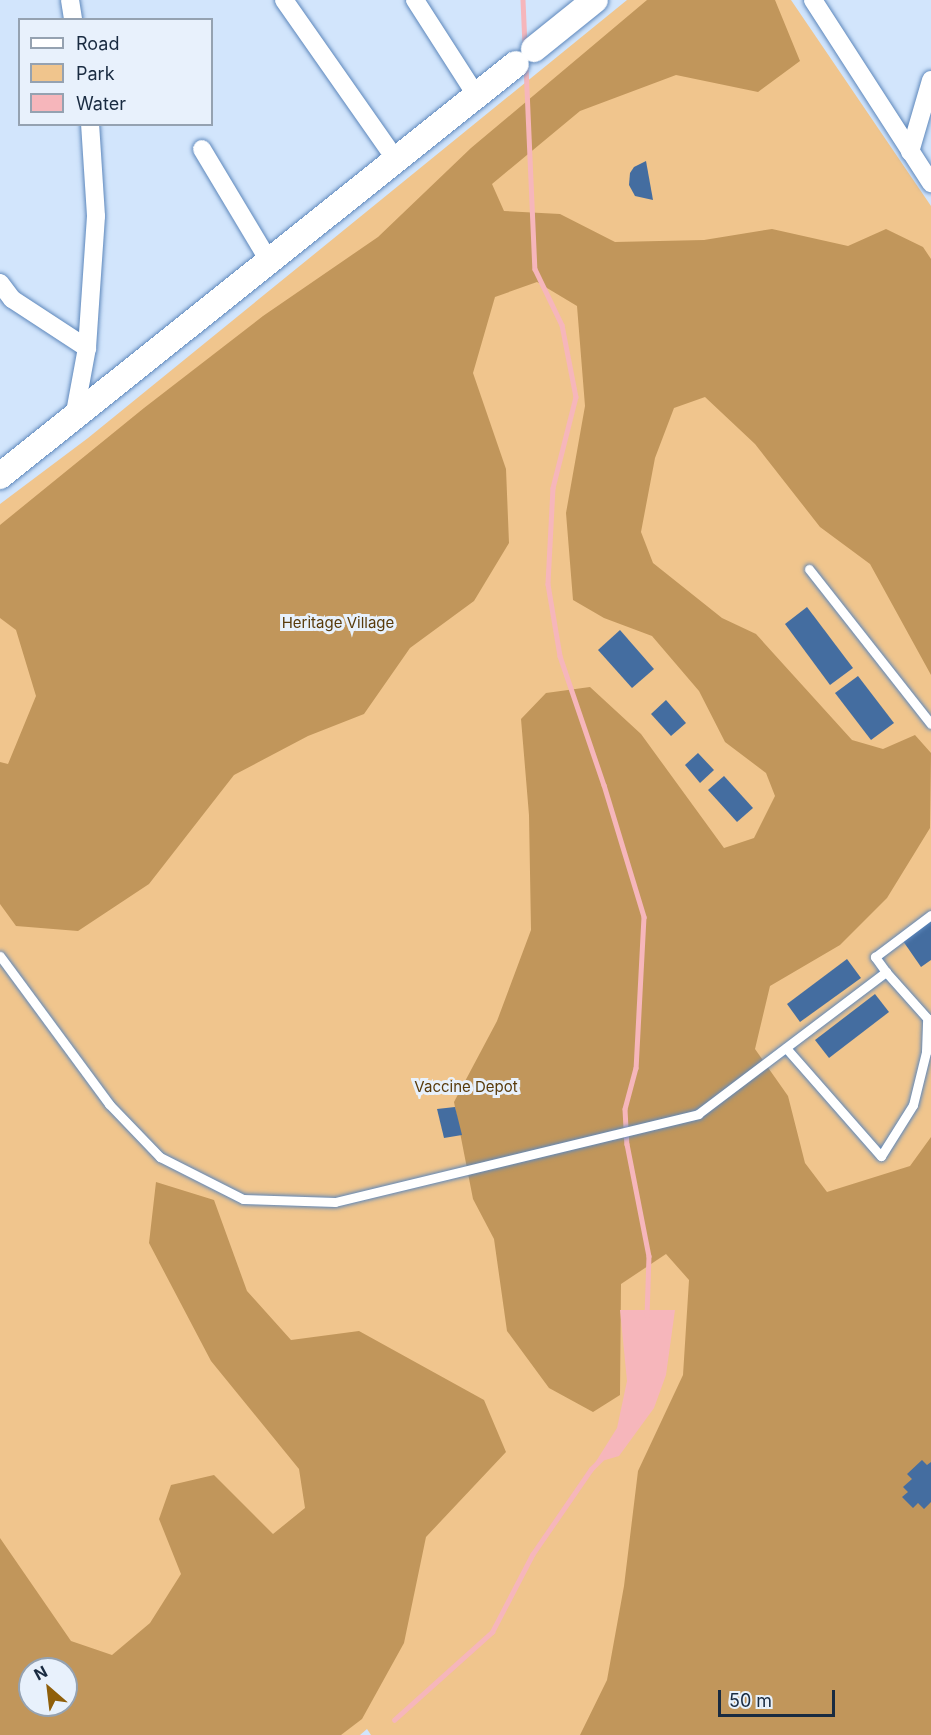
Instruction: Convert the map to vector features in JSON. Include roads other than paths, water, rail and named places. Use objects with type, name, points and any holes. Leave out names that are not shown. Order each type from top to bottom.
[{"type":"street","points":[[70,0],[73,18]]},
{"type":"street","points":[[284,0],[396,160]]},
{"type":"street","points":[[415,0],[476,95]]},
{"type":"street","points":[[0,476],[595,0]]},
{"type":"street","points":[[813,0],[931,183]]},
{"type":"street","points":[[910,152],[931,80]]},
{"type":"street","points":[[74,418],[87,348],[96,216],[90,126]]},
{"type":"street","points":[[202,149],[269,261]]},
{"type":"street","points":[[0,284],[12,299],[87,348]]},
{"type":"lane","points":[[809,569],[931,724]]},
{"type":"lane","points":[[786,1048],[881,1156],[913,1106],[926,1052],[927,1018],[875,957],[931,915]]},
{"type":"lane","points":[[0,956],[109,1104],[159,1157],[243,1199],[335,1202],[698,1114],[886,972]]},
{"type":"water","points":[[620,1310],[675,1310],[666,1375],[654,1408],[619,1456],[595,1463],[617,1428],[627,1381]]},
{"type":"waterway","points":[[523,0],[525,45]]},
{"type":"waterway","points":[[526,66],[535,269],[562,325],[576,397],[553,488],[548,584],[560,656],[604,785],[644,917],[636,1068],[625,1109],[627,1144],[649,1256],[647,1315]]},
{"type":"waterway","points":[[394,1720],[492,1632],[532,1555],[591,1469],[601,1459]]},
{"type":"park label","name":"Heritage Village","points":[[338,623]]},
{"type":"park label","name":"Vaccine Depot","points":[[466,1087]]}]
